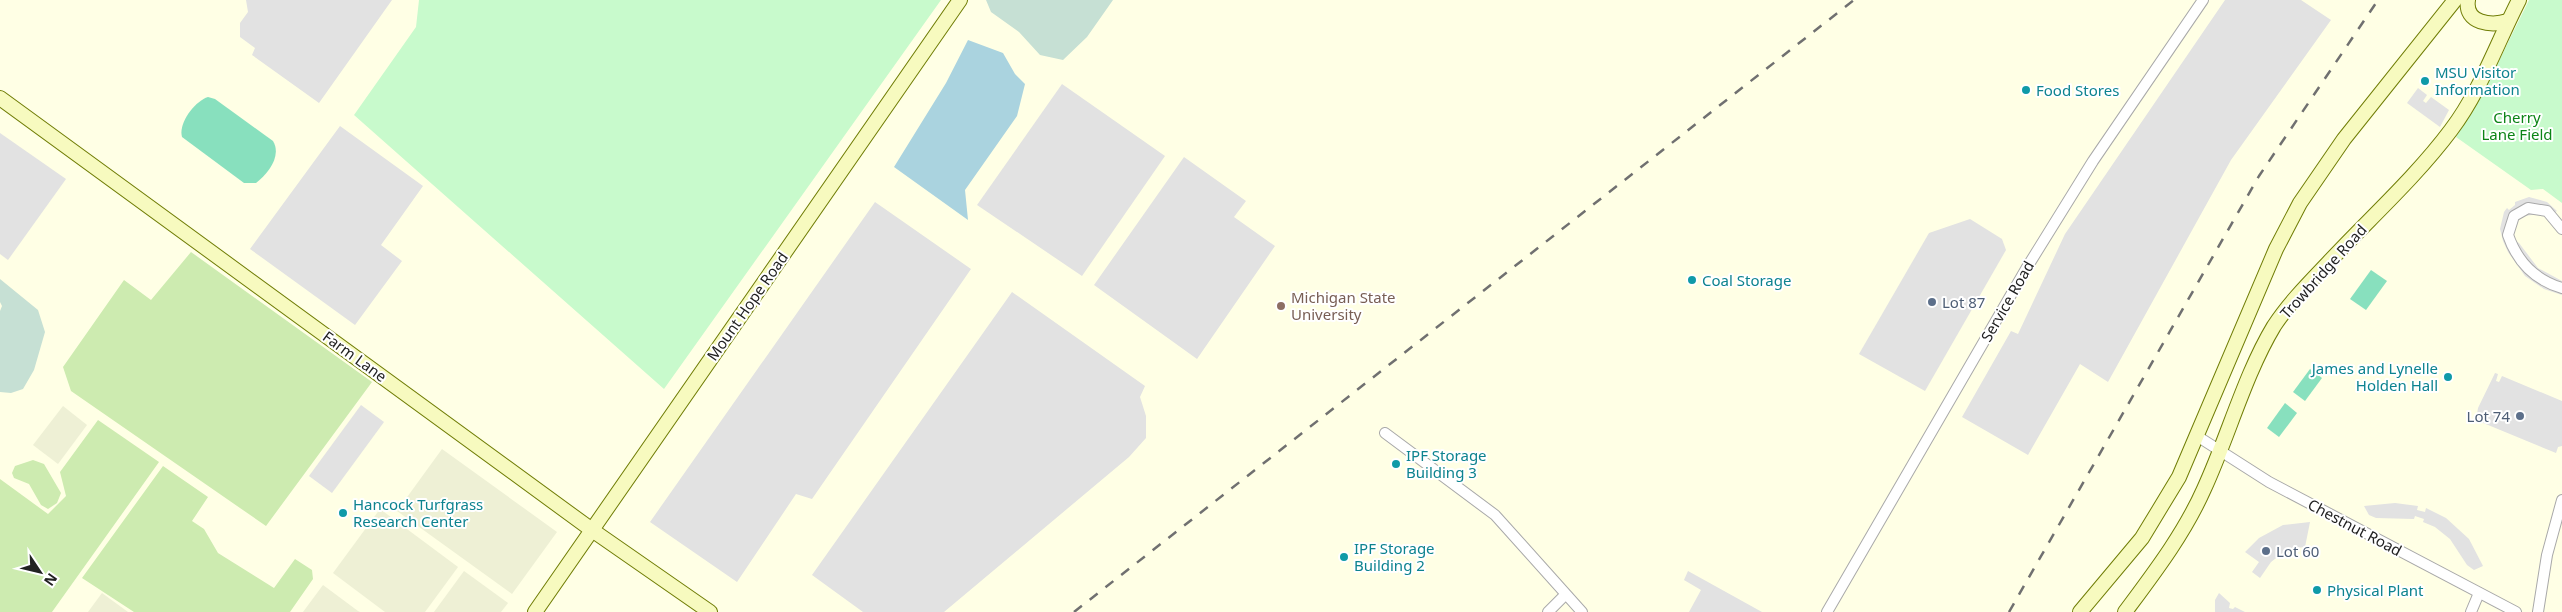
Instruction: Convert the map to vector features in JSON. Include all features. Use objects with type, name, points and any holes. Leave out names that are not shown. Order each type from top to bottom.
[{"type":"street","name":"Mount Hope Road","points":[[535,612],[960,0]]},
{"type":"street","name":"Service Road","points":[[1827,612],[2093,160],[2203,0]]},
{"type":"street","points":[[2080,612],[2142,538],[2179,477],[2276,249],[2300,203],[2344,138],[2455,0]]},
{"type":"street","points":[[2468,0],[2468,10],[2474,18],[2484,24],[2496,25],[2508,21]]},
{"type":"street","name":"Trowbridge Road","points":[[2125,612],[2173,547],[2191,516],[2221,451],[2261,352],[2274,326],[2306,286],[2425,161],[2452,129],[2478,86],[2519,0]]},
{"type":"street","name":"Farm Lane","points":[[0,98],[592,530],[710,612]]},
{"type":"street","points":[[2562,229],[2547,211],[2528,208],[2514,216],[2508,235],[2517,256],[2530,271],[2548,283],[2562,288]]},
{"type":"street","points":[[1385,433],[1495,515],[1582,612]]},
{"type":"street","name":"Chestnut Road","points":[[2197,436],[2269,482],[2516,612]]},
{"type":"street","points":[[2538,612],[2547,556],[2562,500]]},
{"type":"street","points":[[2471,612],[2479,592]]},
{"type":"street","points":[[1548,612],[1565,595]]},
{"type":"shaded area","name":"Michigan State University","points":[[0,0],[2562,0],[2562,612],[0,612]]},
{"type":"shaded area","points":[[246,0],[392,0],[319,103],[252,55],[255,48],[240,37],[240,23],[248,12]]},
{"type":"shaded area","points":[[986,0],[1113,0],[1087,37],[1063,60],[1040,55],[1019,32],[991,12]]},
{"type":"shaded area","points":[[2225,0],[2301,0],[2331,20],[2231,160],[2108,382],[2080,364],[2028,455],[1962,417],[2011,331],[2018,334],[2065,234]]},
{"type":"shaded area","points":[[1062,84],[1165,156],[1082,276],[977,205]]},
{"type":"shaded area","points":[[2418,88],[2427,95],[2423,101],[2426,103],[2431,97],[2449,110],[2440,127],[2407,103]]},
{"type":"shaded area","points":[[340,126],[423,186],[381,245],[402,261],[355,325],[250,249]]},
{"type":"shaded area","points":[[0,133],[66,179],[8,260],[0,254]]},
{"type":"shaded area","points":[[1184,157],[1246,201],[1234,217],[1275,246],[1197,359],[1094,285]]},
{"type":"shaded area","points":[[2529,197],[2547,202],[2557,211],[2547,217],[2540,214],[2524,216],[2517,221],[2512,234],[2515,241],[2519,243],[2538,268],[2562,281],[2562,295],[2544,289],[2525,276],[2508,252],[2503,241],[2500,229],[2504,212],[2507,208],[2509,210],[2515,205],[2515,202]]},
{"type":"shaded area","points":[[875,202],[971,269],[812,499],[796,494],[737,582],[650,522]]},
{"type":"shaded area","name":"Lot 87","points":[[1970,219],[2002,239],[2006,250],[1925,391],[1859,354],[1929,233]]},
{"type":"shaded area","points":[[0,279],[38,310],[45,332],[34,370],[23,389],[11,393],[0,392],[0,311],[2,306],[0,302]]},
{"type":"shaded area","points":[[1012,292],[1145,386],[1140,397],[1146,416],[1146,438],[1129,457],[944,612],[863,612],[812,575]]},
{"type":"shaded area","name":"Lot 74","points":[[2495,373],[2498,374],[2496,381],[2499,382],[2502,376],[2562,401],[2562,446],[2558,447],[2556,453],[2476,420],[2478,408]]},
{"type":"shaded area","points":[[361,405],[384,422],[332,493],[309,476]]},
{"type":"shaded area","points":[[63,406],[87,425],[58,464],[33,445]]},
{"type":"shaded area","points":[[442,449],[557,532],[512,594],[397,511]]},
{"type":"shaded area","points":[[2395,503],[2418,506],[2417,510],[2425,512],[2426,508],[2446,518],[2469,539],[2483,566],[2474,570],[2467,565],[2450,539],[2435,527],[2423,522],[2424,519],[2415,516],[2414,519],[2376,518],[2369,515],[2364,506]]},
{"type":"shaded area","points":[[380,509],[458,567],[425,612],[385,612],[333,573]]},
{"type":"shaded area","name":"Lot 60","points":[[2310,522],[2305,547],[2288,549],[2271,562],[2260,578],[2252,572],[2259,562],[2245,552],[2259,538],[2283,525]]},
{"type":"shaded area","points":[[464,571],[508,603],[501,612],[434,612]]},
{"type":"shaded area","points":[[1688,571],[1762,612],[1689,612],[1701,590],[1684,580]]},
{"type":"shaded area","points":[[323,585],[358,611],[360,612],[303,612]]},
{"type":"shaded area","points":[[102,593],[128,612],[88,612]]},
{"type":"shaded area","points":[[2219,593],[2230,603],[2229,608],[2233,609],[2235,607],[2245,612],[2215,612],[2215,600]]},
{"type":"green space","points":[[419,0],[941,0],[664,389],[354,115],[416,27]]},
{"type":"green space","name":"Cherry Lane Field","points":[[2529,0],[2562,0],[2562,203],[2543,189],[2531,190],[2456,137],[2487,85]]},
{"type":"green space","points":[[208,97],[215,99],[273,141],[276,153],[275,159],[269,170],[256,183],[244,183],[182,137],[181,131],[185,119],[198,103]]},
{"type":"green space","points":[[191,252],[372,382],[266,526],[71,391],[63,367],[124,280],[151,300]]},
{"type":"green space","points":[[2371,270],[2387,281],[2366,310],[2350,299]]},
{"type":"green space","points":[[2310,369],[2322,378],[2305,401],[2293,392]]},
{"type":"green space","points":[[2285,403],[2297,413],[2279,437],[2267,428]]},
{"type":"green space","points":[[98,420],[159,462],[52,612],[0,612],[0,479],[48,514],[66,496],[60,472]]},
{"type":"green space","points":[[33,460],[44,464],[61,493],[57,503],[48,509],[41,505],[29,484],[14,478],[12,473],[15,466]]},
{"type":"green space","points":[[163,466],[208,497],[192,521],[204,529],[218,553],[274,588],[295,559],[312,570],[313,579],[290,612],[134,612],[82,578]]},
{"type":"water","points":[[968,40],[1003,53],[1015,74],[1025,84],[1017,116],[965,190],[968,220],[894,167],[946,83]]},
{"type":"railway","points":[[1074,612],[1854,0]]},
{"type":"railway","points":[[2009,612],[2259,176],[2378,0]]},
{"type":"place","name":"MSU Visitor Information","points":[[2425,81]]},
{"type":"place","name":"Food Stores","points":[[2026,90]]},
{"type":"place","name":"Coal Storage","points":[[1692,280]]},
{"type":"place","name":"Lot 87","points":[[1932,302]]},
{"type":"place","name":"Michigan State University","points":[[1281,306]]},
{"type":"place","name":"James and Lynelle Holden Hall","points":[[2448,377]]},
{"type":"place","name":"Lot 74","points":[[2520,416]]},
{"type":"place","name":"IPF Storage Building 3","points":[[1396,464]]},
{"type":"place","name":"Hancock Turfgrass Research Center","points":[[343,513]]},
{"type":"place","name":"Lot 60","points":[[2266,551]]},
{"type":"place","name":"IPF Storage Building 2","points":[[1344,557]]},
{"type":"place","name":"Physical Plant","points":[[2317,590]]}]
